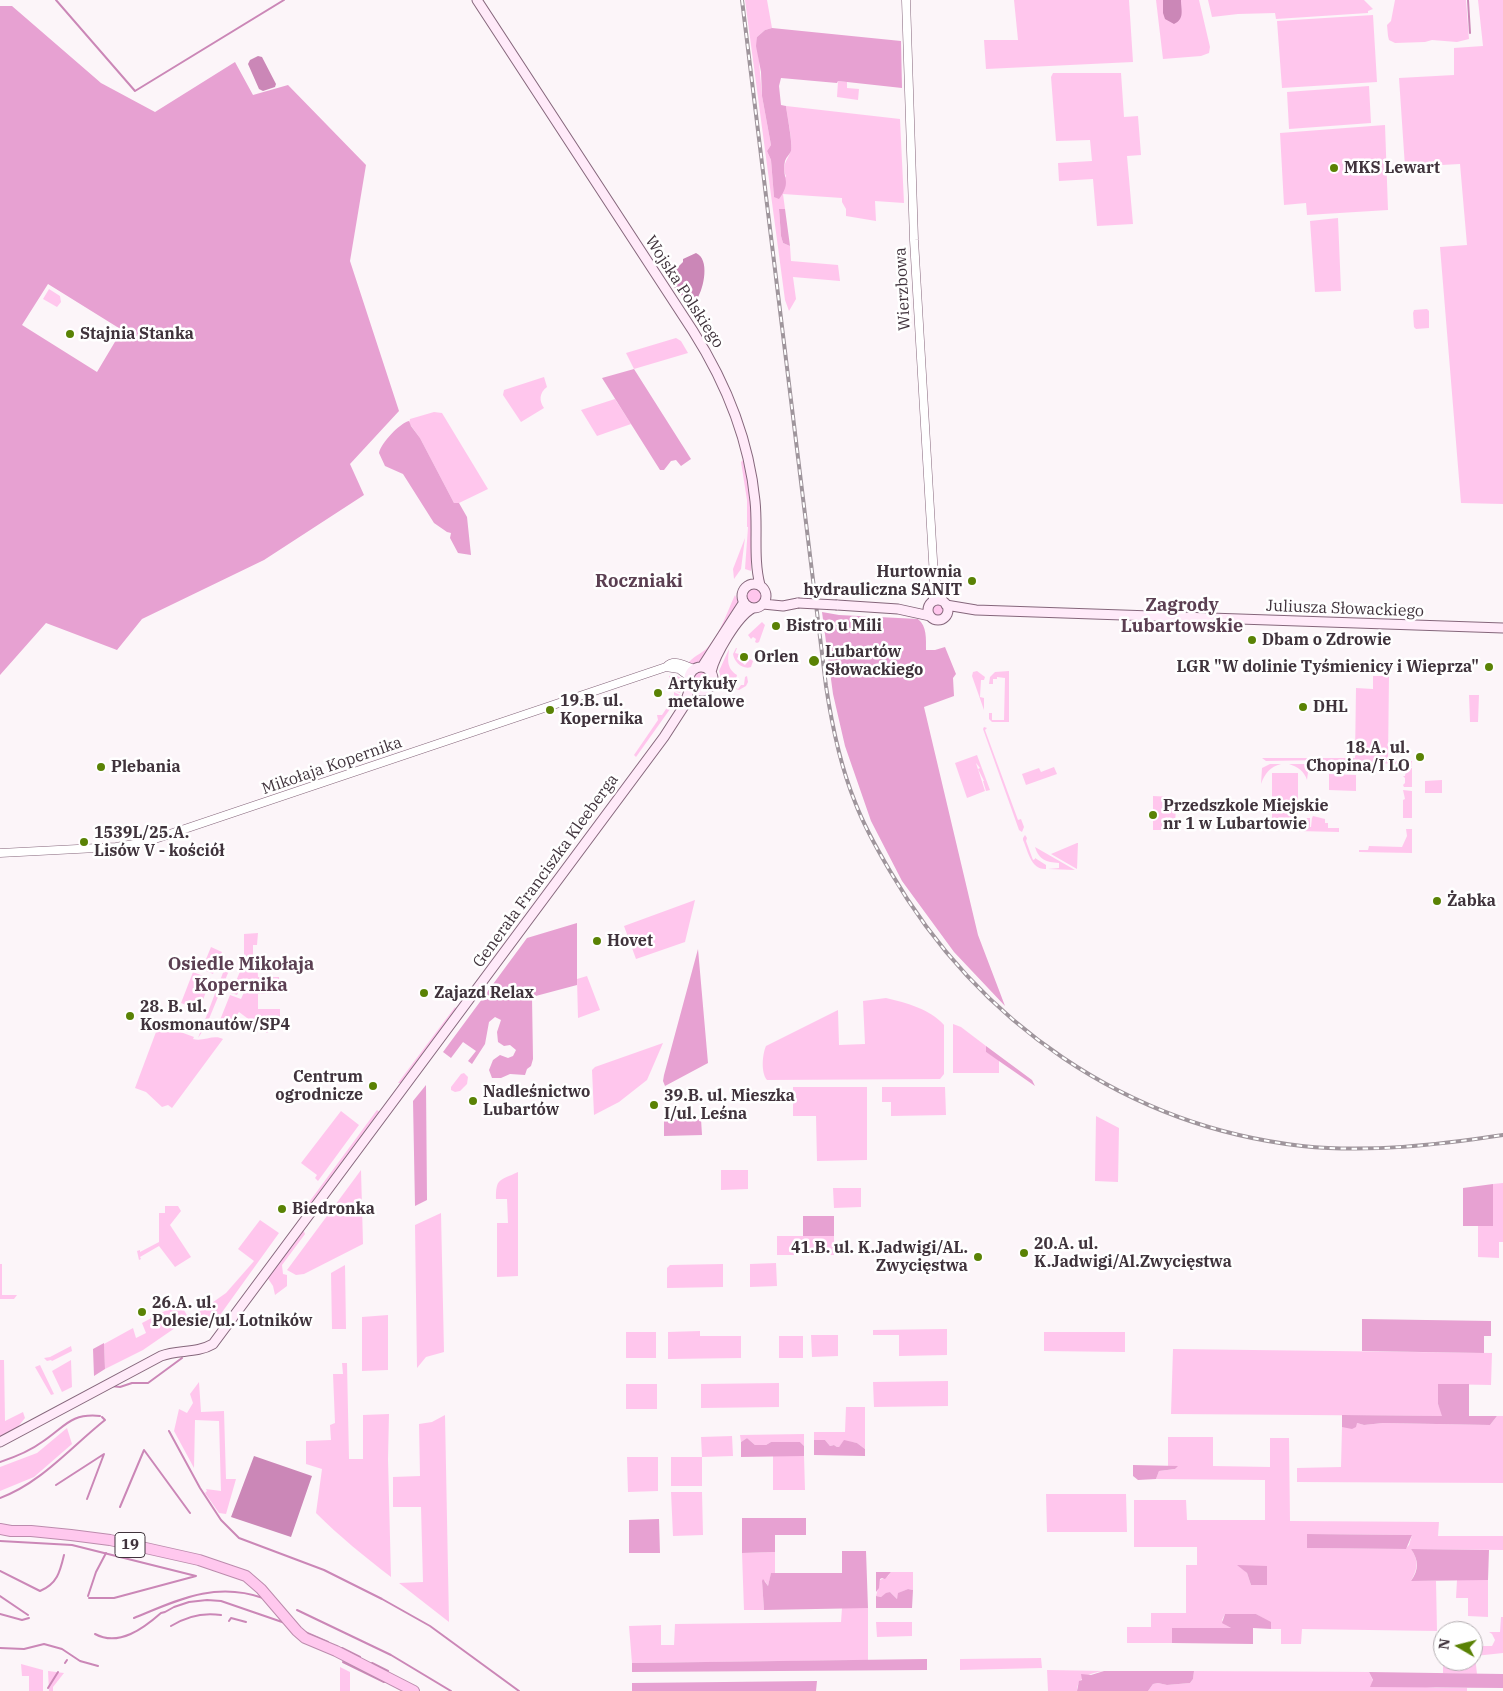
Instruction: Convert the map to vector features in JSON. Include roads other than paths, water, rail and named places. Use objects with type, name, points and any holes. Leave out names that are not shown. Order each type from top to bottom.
[{"type":"highway","name":"19","points":[[0,1529],[110,1540],[199,1560],[246,1576],[261,1588],[305,1638],[324,1645],[414,1691]]},
{"type":"main road","name":"Wojska Polskiego","points":[[476,0],[700,343],[722,382],[738,421],[750,465],[756,511],[755,584]]},
{"type":"main road","points":[[753,608],[744,602],[742,592],[746,587],[755,584],[764,589],[766,594],[774,598],[796,603],[898,609],[923,607],[938,600],[945,603],[948,610],[947,615],[938,620],[930,616],[898,609]]},
{"type":"main road","points":[[763,604],[766,594]]},
{"type":"main road","points":[[744,602],[690,681],[699,691],[711,686],[713,679],[711,672],[715,659],[743,615],[763,604],[783,606],[796,603]]},
{"type":"main road","points":[[930,616],[928,611],[931,603]]},
{"type":"main road","name":"Juliusza Słowackiego","points":[[945,603],[976,610],[1503,628]]},
{"type":"main road","name":"Juliusza Słowackiego","points":[[947,615],[976,610]]},
{"type":"main road","points":[[698,668],[711,672]]},
{"type":"main road","name":"Generała Franciszka Kleeberga","points":[[684,706],[690,681]]},
{"type":"main road","name":"Generała Franciszka Kleeberga","points":[[0,1442],[161,1356],[173,1352],[193,1352],[213,1344],[507,950],[654,750],[684,706],[699,691]]},
{"type":"street","name":"Wierzbowa","points":[[906,0],[920,363],[934,577],[931,603]]},
{"type":"street","name":"Wierzbowa","points":[[934,577],[945,603]]},
{"type":"street","name":"Mikołaja Kopernika","points":[[0,853],[116,847],[150,841],[666,667],[669,664],[677,663],[698,668]]},
{"type":"street","points":[[666,667],[679,670],[690,681]]},
{"type":"waterway","points":[[56,0],[135,91],[284,0]]},
{"type":"waterway","points":[[1468,0],[1470,33]]},
{"type":"waterway","points":[[111,1386],[120,1387],[132,1383],[148,1383],[182,1358]]},
{"type":"waterway","points":[[0,1462],[32,1448],[68,1422],[82,1417],[100,1416]]},
{"type":"waterway","points":[[0,1498],[29,1483],[55,1464],[105,1420],[102,1417]]},
{"type":"waterway","points":[[169,1431],[200,1488],[221,1520],[239,1538],[324,1570],[382,1599],[430,1626],[519,1691]]},
{"type":"waterway","points":[[120,1507],[144,1450],[190,1513]]},
{"type":"waterway","points":[[56,1485],[104,1454],[87,1499]]},
{"type":"waterway","points":[[0,1541],[72,1545],[196,1576]]},
{"type":"waterway","points":[[88,1596],[96,1572],[106,1553]]},
{"type":"waterway","points":[[0,1571],[40,1591],[50,1585],[57,1577],[64,1555]]},
{"type":"waterway","points":[[89,1598],[114,1598],[196,1576]]},
{"type":"waterway","points":[[134,1618],[181,1599],[213,1592],[229,1591],[263,1598]]},
{"type":"waterway","points":[[0,1596],[28,1615]]},
{"type":"waterway","points":[[95,1634],[104,1637],[122,1637],[139,1630],[161,1613],[174,1607],[189,1602],[207,1600],[221,1601],[285,1623]]},
{"type":"waterway","points":[[297,1610],[391,1655],[451,1691]]},
{"type":"waterway","points":[[0,1614],[22,1620],[29,1618]]},
{"type":"waterway","points":[[171,1626],[195,1616],[207,1614],[221,1615]]},
{"type":"waterway","points":[[229,1621],[231,1618],[246,1622]]},
{"type":"waterway","points":[[305,1632],[328,1642]]},
{"type":"waterway","points":[[0,1648],[24,1649],[44,1644],[62,1649],[80,1661],[98,1666]]},
{"type":"waterway","points":[[342,1648],[360,1657]]},
{"type":"waterway","points":[[343,1662],[384,1682]]},
{"type":"waterway","points":[[372,1663],[388,1671]]},
{"type":"waterway","points":[[48,1688],[58,1672]]},
{"type":"railway","points":[[742,0],[826,686],[834,731],[845,774],[862,820],[890,871],[926,926],[967,975],[1013,1020],[1063,1058],[1118,1090],[1176,1116],[1238,1135],[1302,1146],[1327,1148],[1403,1147],[1503,1135]]},
{"type":"place","name":"MKS Lewart","points":[[1334,168]]},
{"type":"place","name":"Stajnia Stanka","points":[[70,334]]},
{"type":"place","name":"Hurtownia hydrauliczna SANIT","points":[[972,581]]},
{"type":"place","name":"Bistro u Mili","points":[[776,626]]},
{"type":"place","name":"Dbam o Zdrowie","points":[[1252,640]]},
{"type":"place","name":"Orlen","points":[[744,657]]},
{"type":"place","name":"Lubartów Słowackiego","points":[[814,661]]},
{"type":"place","name":"LGR \"W dolinie Tyśmienicy i Wieprza\"","points":[[1489,667]]},
{"type":"place","name":"Artykuły metalowe","points":[[658,693]]},
{"type":"place","name":"DHL","points":[[1303,707]]},
{"type":"place","name":"19.B. ul. Kopernika","points":[[550,710]]},
{"type":"place","name":"18.A. ul. Chopina/I LO","points":[[1420,757]]},
{"type":"place","name":"Plebania","points":[[101,767]]},
{"type":"place","name":"Przedszkole Miejskie nr 1 w Lubartowie","points":[[1153,815]]},
{"type":"place","name":"1539L/25.A. Lisów V - kościół","points":[[84,842]]},
{"type":"place","name":"Żabka","points":[[1437,901]]},
{"type":"place","name":"Hovet","points":[[597,941]]},
{"type":"place","name":"Zajazd Relax","points":[[424,993]]},
{"type":"place","name":"28. B. ul. Kosmonautów/SP4","points":[[130,1016]]},
{"type":"place","name":"Centrum ogrodnicze","points":[[373,1086]]},
{"type":"place","name":"Nadleśnictwo Lubartów","points":[[473,1101]]},
{"type":"place","name":"39.B. ul. Mieszka I/ul. Leśna","points":[[654,1105]]},
{"type":"place","name":"Biedronka","points":[[282,1209]]},
{"type":"place","name":"20.A. ul. K.Jadwigi/Al.Zwycięstwa","points":[[1024,1253]]},
{"type":"place","name":"41.B. ul. K.Jadwigi/AL. Zwycięstwa","points":[[978,1257]]},
{"type":"place","name":"26.A. ul. Polesie/ul. Lotników","points":[[142,1312]]},
{"type":"district","name":"Roczniaki","points":[[639,582]]},
{"type":"district","name":"Zagrody Lubartowskie","points":[[1182,616]]},
{"type":"district","name":"Osiedle Mikołaja Kopernika","points":[[241,975]]}]
